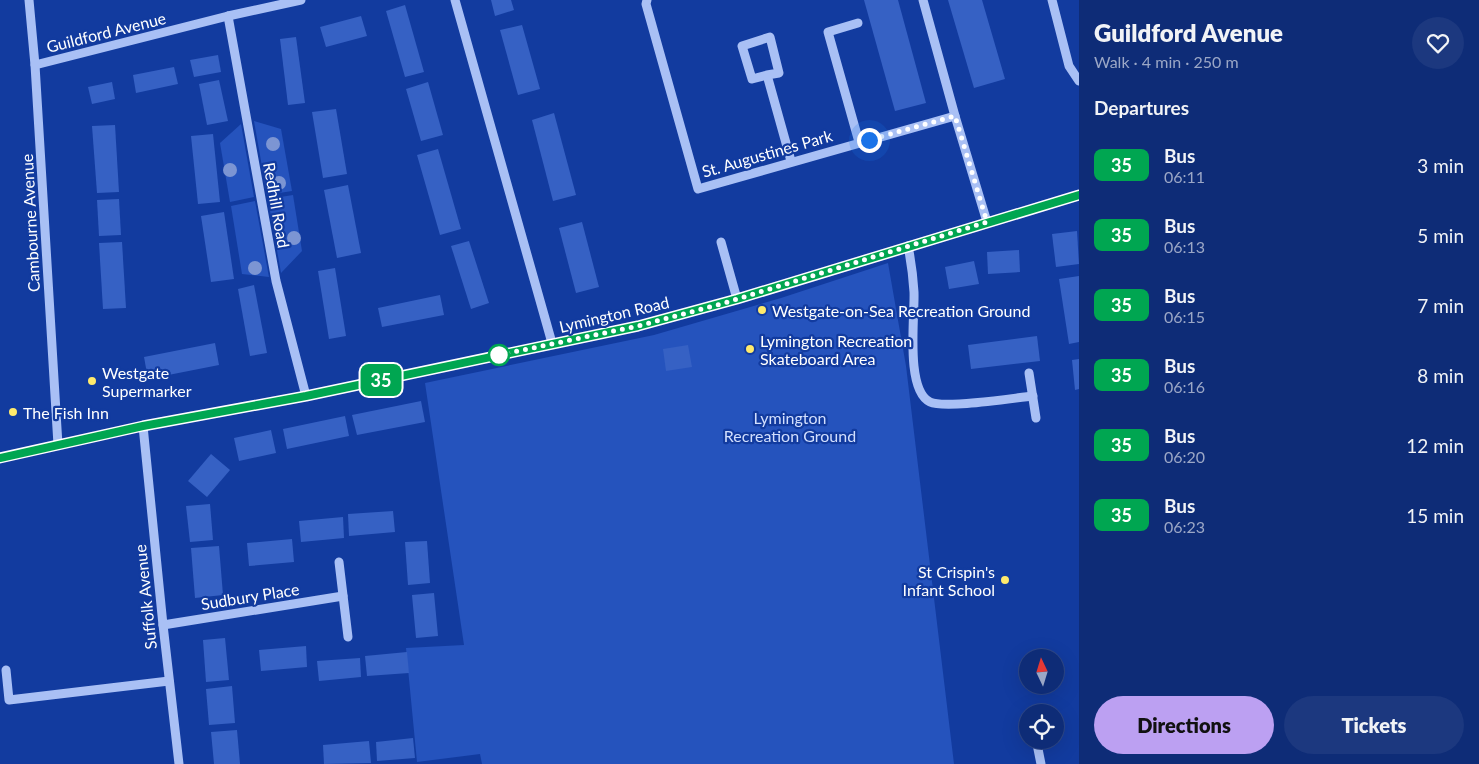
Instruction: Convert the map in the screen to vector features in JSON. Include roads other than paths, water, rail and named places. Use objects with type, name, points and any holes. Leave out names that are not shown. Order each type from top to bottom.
[{"type":"street","name":"Cambourne Avenue","points":[[29,0],[35,65],[58,445]]},
{"type":"street","name":"Guildford Avenue","points":[[35,65],[228,16],[301,0]]},
{"type":"street","points":[[455,0],[552,343]]},
{"type":"street","name":"St. Augustines Park","points":[[647,0],[646,4],[698,189],[791,161],[955,116]]},
{"type":"street","points":[[923,0],[987,222]]},
{"type":"street","points":[[1052,0],[1069,66],[1079,81]]},
{"type":"street","name":"Redhill Road","points":[[228,16],[276,281],[306,396]]},
{"type":"street","points":[[858,23],[828,32],[859,142]]},
{"type":"street","points":[[770,37],[780,72],[767,75],[752,78],[742,46],[770,37]]},
{"type":"street","points":[[767,75],[791,161]]},
{"type":"street","name":"Lymington Road","points":[[0,458],[143,426],[306,396],[638,326],[737,299],[1079,195]]},
{"type":"street","points":[[721,242],[737,299]]},
{"type":"street","points":[[908,246],[914,291],[914,369],[919,391],[929,402],[944,406],[1033,396]]},
{"type":"street","points":[[1029,373],[1036,418]]},
{"type":"street","name":"Suffolk Avenue","points":[[143,426],[179,764]]},
{"type":"street","points":[[339,562],[348,637]]},
{"type":"street","name":"Sudbury Place","points":[[163,625],[343,596]]},
{"type":"street","points":[[6,670],[9,700],[170,681]]},
{"type":"street","points":[[1038,749],[1041,764]]},
{"type":"place","name":"Westgate-on-Sea Recreation Ground","points":[[762,310]]},
{"type":"place","name":"Lymington Recreation Skateboard Area","points":[[750,349]]},
{"type":"place","name":"Westgate Supermarker","points":[[92,381]]},
{"type":"place","name":"The Fish Inn","points":[[13,412]]},
{"type":"place","name":"St Crispin's Infant School","points":[[1005,580]]},
{"type":"park label","name":"Lymington Recreation Ground","points":[[790,426]]}]
